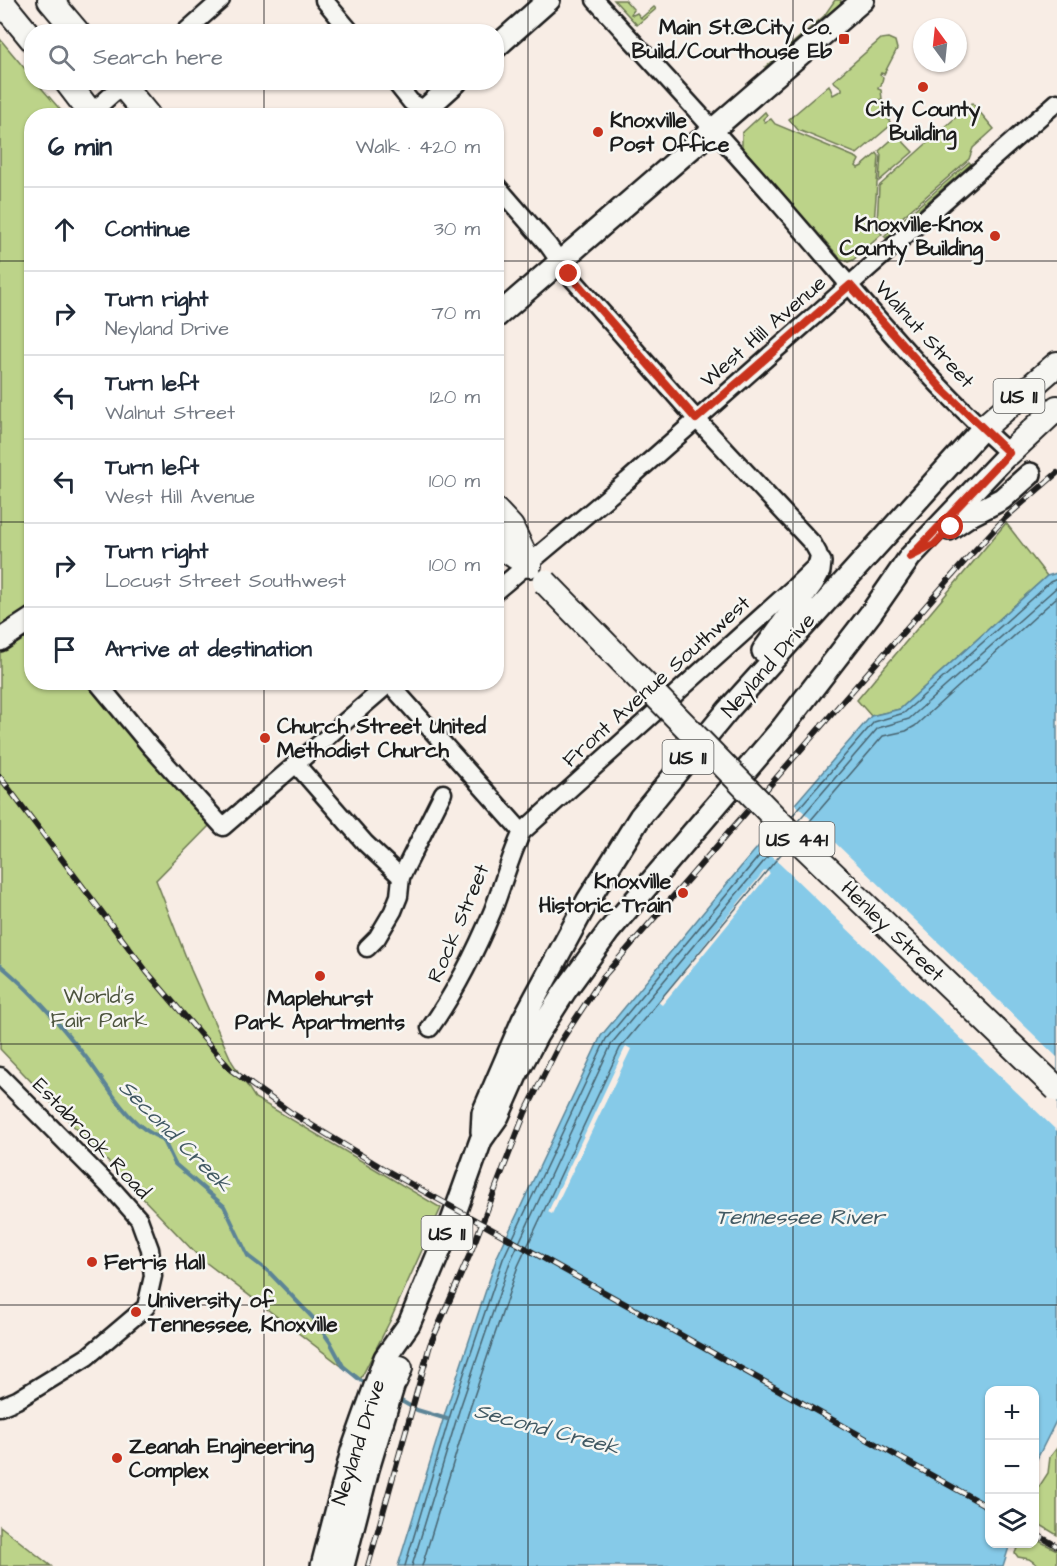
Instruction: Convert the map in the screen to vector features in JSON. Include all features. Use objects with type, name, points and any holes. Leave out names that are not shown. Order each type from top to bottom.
[{"type":"highway","points":[[0,0],[24,29]]},
{"type":"highway","points":[[50,0],[70,24]]},
{"type":"highway","points":[[72,90],[87,108]]},
{"type":"highway","points":[[128,90],[142,108]]},
{"type":"highway","name":"Neyland Drive","points":[[982,429],[1057,364]]},
{"type":"highway","name":"Neyland Drive","points":[[1009,453],[1057,408]]},
{"type":"highway","name":"Henley Street","points":[[504,520],[511,527],[537,574]]},
{"type":"highway","name":"Henley Street","points":[[504,550],[537,574],[780,823],[1057,1089]]},
{"type":"main road","points":[[504,39],[549,0]]},
{"type":"main road","points":[[504,310],[863,0]]},
{"type":"main road","points":[[431,108],[448,90]]},
{"type":"main road","name":"Neyland Drive","points":[[482,1140],[483,1113],[523,1020],[588,900],[653,798],[797,632],[982,429]]},
{"type":"main road","name":"Neyland Drive","points":[[322,1566],[352,1451],[373,1419],[392,1373],[408,1324],[482,1140],[498,1116],[537,1035],[565,991],[608,932],[783,728],[871,614],[910,557],[1009,453]]},
{"type":"main road","points":[[910,557],[934,545],[951,527],[966,517],[1002,499],[1030,474]]},
{"type":"main road","points":[[653,798],[676,754],[771,641],[813,582],[819,571],[820,562]]},
{"type":"main road","points":[[0,640],[24,624]]},
{"type":"main road","name":"Neyland Drive","points":[[343,1566],[373,1419]]},
{"type":"street","points":[[194,24],[221,0]]},
{"type":"street","points":[[324,0],[344,24]]},
{"type":"street","name":"Walnut Street","points":[[595,0],[715,130],[935,382],[1009,453]]},
{"type":"street","points":[[98,108],[117,90]]},
{"type":"street","points":[[401,90],[419,108]]},
{"type":"street","name":"West Hill Avenue","points":[[504,588],[537,574],[696,419],[1057,102]]},
{"type":"street","points":[[504,194],[562,261],[570,276],[696,419],[813,544],[820,562]]},
{"type":"street","name":"Front Avenue Southwest","points":[[522,832],[820,562]]},
{"type":"street","points":[[103,690],[224,827],[382,690]]},
{"type":"street","points":[[396,690],[522,832]]},
{"type":"street","points":[[295,763],[365,843],[401,877]]},
{"type":"street","points":[[367,948],[377,938],[393,910],[399,896],[401,877],[443,793]]},
{"type":"street","name":"Rock Street","points":[[430,1028],[448,1003],[475,951],[494,908],[510,858],[522,832]]},
{"type":"street","name":"Estabrook Road","points":[[0,1076],[139,1219],[150,1249],[153,1276],[146,1307],[87,1357],[17,1400],[0,1407]]},
{"type":"green space","points":[[614,0],[625,0],[634,10],[631,14],[637,13],[641,18],[654,7],[656,9],[637,25]]},
{"type":"green space","points":[[835,0],[841,0],[840,7],[767,69],[765,67],[824,16]]},
{"type":"green space","points":[[888,38],[895,41],[897,49],[884,74],[880,75],[883,77],[878,89],[881,90],[882,99],[878,102],[882,102],[891,125],[857,154],[798,130],[789,119],[829,85],[833,95],[842,90],[833,81],[881,39]]},
{"type":"green space","name":"World's Fair Park","points":[[0,39],[24,68],[24,90],[43,90],[59,108],[24,108],[24,690],[95,690],[211,824],[156,880],[191,970],[232,1062],[255,1098],[441,1208],[390,1321],[360,1380],[200,1258],[0,1049]]},
{"type":"green space","points":[[972,103],[994,129],[973,148],[969,159],[885,232],[877,224],[879,186]]},
{"type":"green space","points":[[765,112],[767,115],[763,119],[765,122],[771,119],[775,124],[857,158],[858,168],[877,153],[879,156],[874,224],[882,234],[853,260],[848,262],[840,258],[742,147],[742,133]]},
{"type":"green space","points":[[897,135],[913,152],[879,181],[881,155],[879,151]]},
{"type":"green space","points":[[969,162],[971,164],[886,238],[884,236]]},
{"type":"green space","points":[[1006,523],[1047,576],[900,709],[871,716],[857,700]]},
{"type":"green space","points":[[1057,1448],[1057,1535],[1039,1524],[1039,1487],[1048,1473],[1050,1457]]},
{"type":"green space","points":[[0,1526],[51,1566],[0,1566]]},
{"type":"green space","points":[[1039,1541],[1057,1550],[1057,1566],[1039,1566],[1029,1559],[1018,1557],[1015,1553],[1017,1548],[1039,1548]]},
{"type":"water","name":"Tennessee River","points":[[1057,573],[1057,1419],[1039,1455],[1039,1386],[985,1386],[985,1548],[1009,1548],[1003,1566],[398,1566],[447,1407],[497,1257],[601,1036],[745,862],[871,716],[900,709],[1047,576]]},
{"type":"pier","points":[[793,802],[1057,1057],[1057,1131],[757,842]]},
{"type":"pier","points":[[765,870],[770,873],[662,1005],[658,1002]]},
{"type":"pier","points":[[626,1046],[631,1049],[552,1214],[548,1212]]},
{"type":"waterway","name":"Second Creek","points":[[0,965],[56,1020],[129,1115],[150,1133],[163,1139],[175,1164],[224,1206],[248,1256],[269,1272],[314,1319],[343,1366],[368,1384]]},
{"type":"waterway","name":"Second Creek","points":[[396,1398],[417,1410],[447,1419]]},
{"type":"railway","points":[[368,1566],[430,1345],[470,1254],[525,1113],[561,1041],[603,977],[965,561],[1005,518],[1057,473]]},
{"type":"railway","points":[[0,777],[147,972],[231,1070],[290,1112],[384,1169],[985,1505]]},
{"type":"railway","points":[[1039,1536],[1057,1546]]},
{"type":"place","name":"Main St.@City Co. Build./Courthouse Eb","points":[[844,39]]},
{"type":"place","name":"City County Building","points":[[923,87]]},
{"type":"place","name":"Knoxville Post Office","points":[[598,132]]},
{"type":"place","name":"Knoxville-Knox County Building","points":[[995,236]]},
{"type":"place","name":"Church Street United Methodist Church","points":[[265,738]]},
{"type":"place","name":"Knoxville Historic Train","points":[[683,893]]},
{"type":"place","name":"Maplehurst Park Apartments","points":[[320,976]]},
{"type":"place","name":"Ferris Hall","points":[[92,1262]]},
{"type":"place","name":"University of Tennessee, Knoxville","points":[[136,1312]]},
{"type":"place","name":"Zeanah Engineering Complex","points":[[117,1458]]},
{"type":"route","points":[[569,274],[696,419],[850,285],[942,389],[1009,453],[910,557],[934,545],[951,527]]}]
